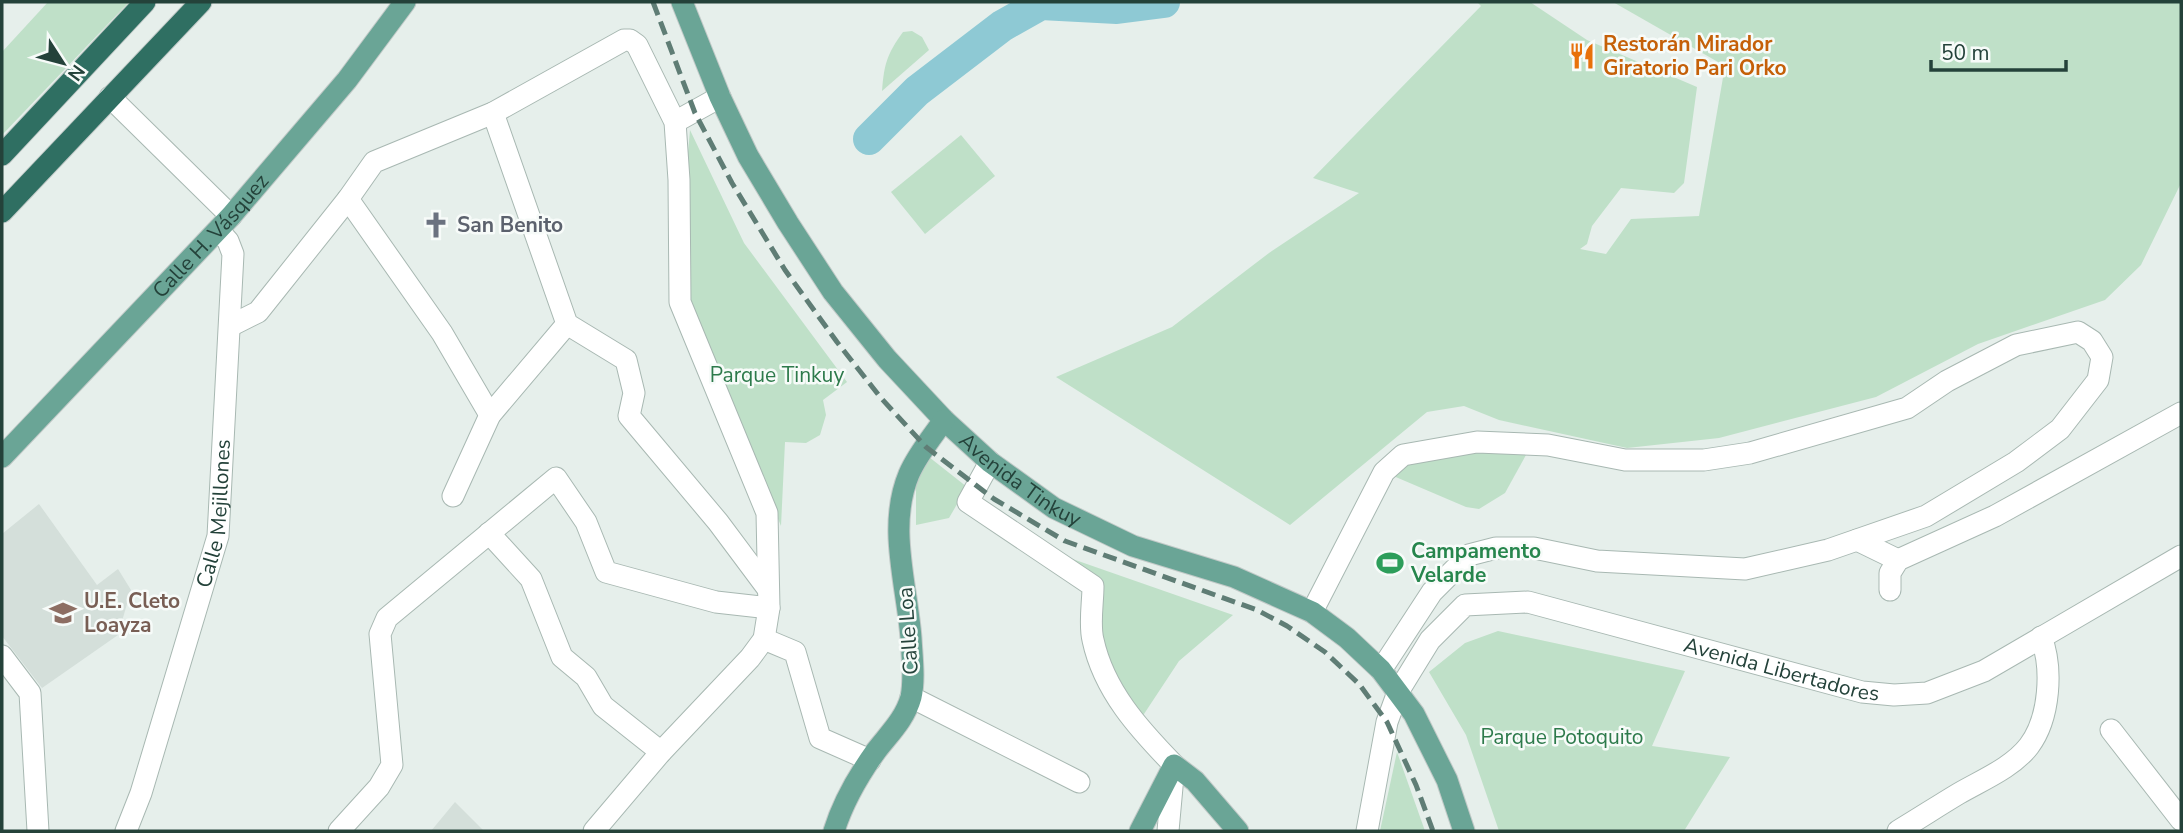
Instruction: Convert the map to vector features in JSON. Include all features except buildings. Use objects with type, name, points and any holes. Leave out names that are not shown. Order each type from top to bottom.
[{"type":"highway","points":[[2,155],[145,2]]},
{"type":"highway","points":[[2,212],[201,2]]},
{"type":"main road","name":"Calle H. Vásquez","points":[[2,457],[225,223],[347,80],[405,2]]},
{"type":"main road","name":"Avenida Tinkuy","points":[[682,2],[720,97],[748,156],[768,189],[833,292],[887,359],[944,420],[990,462],[1054,508],[1133,546],[1234,576],[1312,612],[1347,638],[1381,670],[1413,714],[1447,780],[1464,831]]},
{"type":"main road","name":"Calle Loa","points":[[834,831],[841,807],[870,760],[901,721],[911,697],[913,673],[909,620],[898,528],[901,498],[909,472],[944,420]]},
{"type":"main road","points":[[1140,831],[1174,765],[1195,781],[1233,829]]},
{"type":"street","points":[[230,327],[258,312],[374,162],[493,113],[624,40],[630,40],[637,45],[674,122],[679,180],[680,302],[767,513],[768,598],[764,639],[750,658],[661,752],[594,831]]},
{"type":"street","name":"Calle Mejillones","points":[[110,97],[225,223],[233,254],[218,536],[141,793],[125,831]]},
{"type":"street","points":[[674,122],[720,97]]},
{"type":"street","points":[[493,113],[567,324],[626,360],[634,393],[629,416],[718,522],[768,598]]},
{"type":"street","points":[[348,199],[442,333],[490,415]]},
{"type":"street","points":[[453,496],[490,415],[567,324]]},
{"type":"street","points":[[1312,612],[1384,472],[1403,454],[1477,442],[1548,445],[1625,460],[1704,460],[1750,453],[1908,408],[1947,381],[2015,345],[2078,332],[2092,341],[2102,357],[2098,380],[2060,429],[2016,462],[1926,516],[1828,550],[1745,569],[1597,561],[1534,548],[1496,548],[1469,555],[1432,592],[1381,670]]},
{"type":"street","points":[[1890,590],[1890,573],[1898,560],[1995,516],[2181,413]]},
{"type":"street","points":[[990,462],[968,502],[1093,586],[1092,638],[1108,684],[1139,730],[1174,765],[1168,831]]},
{"type":"street","points":[[339,831],[379,787],[392,765],[380,634],[387,618],[556,478],[586,522],[606,572],[716,602],[768,598]]},
{"type":"street","points":[[489,533],[531,579],[562,657],[586,677],[603,706],[661,752]]},
{"type":"street","points":[[1857,540],[1898,560]]},
{"type":"street","name":"Avenida Libertadores","points":[[1367,831],[1387,722],[1398,692],[1430,640],[1465,605],[1528,602],[1861,692],[1884,695],[1927,693],[1984,671],[2181,556]]},
{"type":"street","points":[[1898,831],[1999,772],[2029,746],[2042,718],[2049,689],[2046,650],[2041,637]]},
{"type":"street","points":[[764,639],[795,652],[820,738],[870,760]]},
{"type":"street","points":[[2,656],[30,693],[38,831]]},
{"type":"street","points":[[911,697],[1079,782]]},
{"type":"street","points":[[2111,730],[2181,821],[2172,831]]},
{"type":"shaded area","name":"U.E. Cleto Loayza","points":[[39,504],[97,585],[118,569],[131,590],[118,635],[42,688],[2,636],[2,534]]},
{"type":"shaded area","points":[[455,802],[484,831],[431,831]]},
{"type":"green space","points":[[48,2],[129,2],[2,135],[2,52]]},
{"type":"green space","points":[[1477,2],[1530,2],[1587,40],[1697,87],[1684,183],[1674,193],[1621,188],[1592,226],[1587,244],[1580,249],[1606,254],[1631,219],[1699,216],[1725,66],[1613,2],[2181,2],[2181,183],[2141,265],[2105,300],[1978,344],[1876,397],[1719,438],[1627,448],[1499,420],[1464,406],[1427,412],[1290,525],[1056,377],[1172,327],[1269,253],[1359,193],[1313,178],[1481,6]]},
{"type":"green space","points":[[912,31],[922,37],[929,50],[882,91],[885,66],[893,47],[903,32]]},
{"type":"green space","name":"Parque Tinkuy","points":[[690,130],[744,243],[847,382],[823,400],[826,415],[820,435],[806,443],[785,442],[781,526],[689,298],[686,175]]},
{"type":"green space","points":[[961,135],[995,176],[925,234],[891,192]]},
{"type":"green space","points":[[1532,444],[1505,493],[1479,509],[1466,507],[1384,472],[1403,454]]},
{"type":"green space","points":[[929,457],[967,487],[949,518],[916,525],[916,484]]},
{"type":"green space","points":[[1061,555],[1233,615],[1179,661],[1142,717],[1115,675],[1099,637],[1098,580]]},
{"type":"green space","name":"Parque Potoquito","points":[[1498,631],[1685,671],[1652,746],[1730,757],[1684,831],[1499,831],[1466,735],[1429,672],[1465,643]]},
{"type":"green space","points":[[1397,752],[1425,831],[1380,831]]},
{"type":"waterway","points":[[869,139],[917,91],[1002,26],[1041,4],[1117,8],[1164,2]]},
{"type":"railway","points":[[653,2],[695,113],[732,183],[785,270],[881,398],[926,447],[994,499],[1065,541],[1257,610],[1287,626],[1325,652],[1359,684],[1387,722],[1416,785],[1433,831]]},
{"type":"place","name":"Restorán Mirador Giratorio Pari Orko","points":[[1582,56]]},
{"type":"place","name":"San Benito","points":[[436,225]]},
{"type":"place","name":"Campamento Velarde","points":[[1390,563]]},
{"type":"place","name":"U.E. Cleto Loayza","points":[[63,613]]}]
